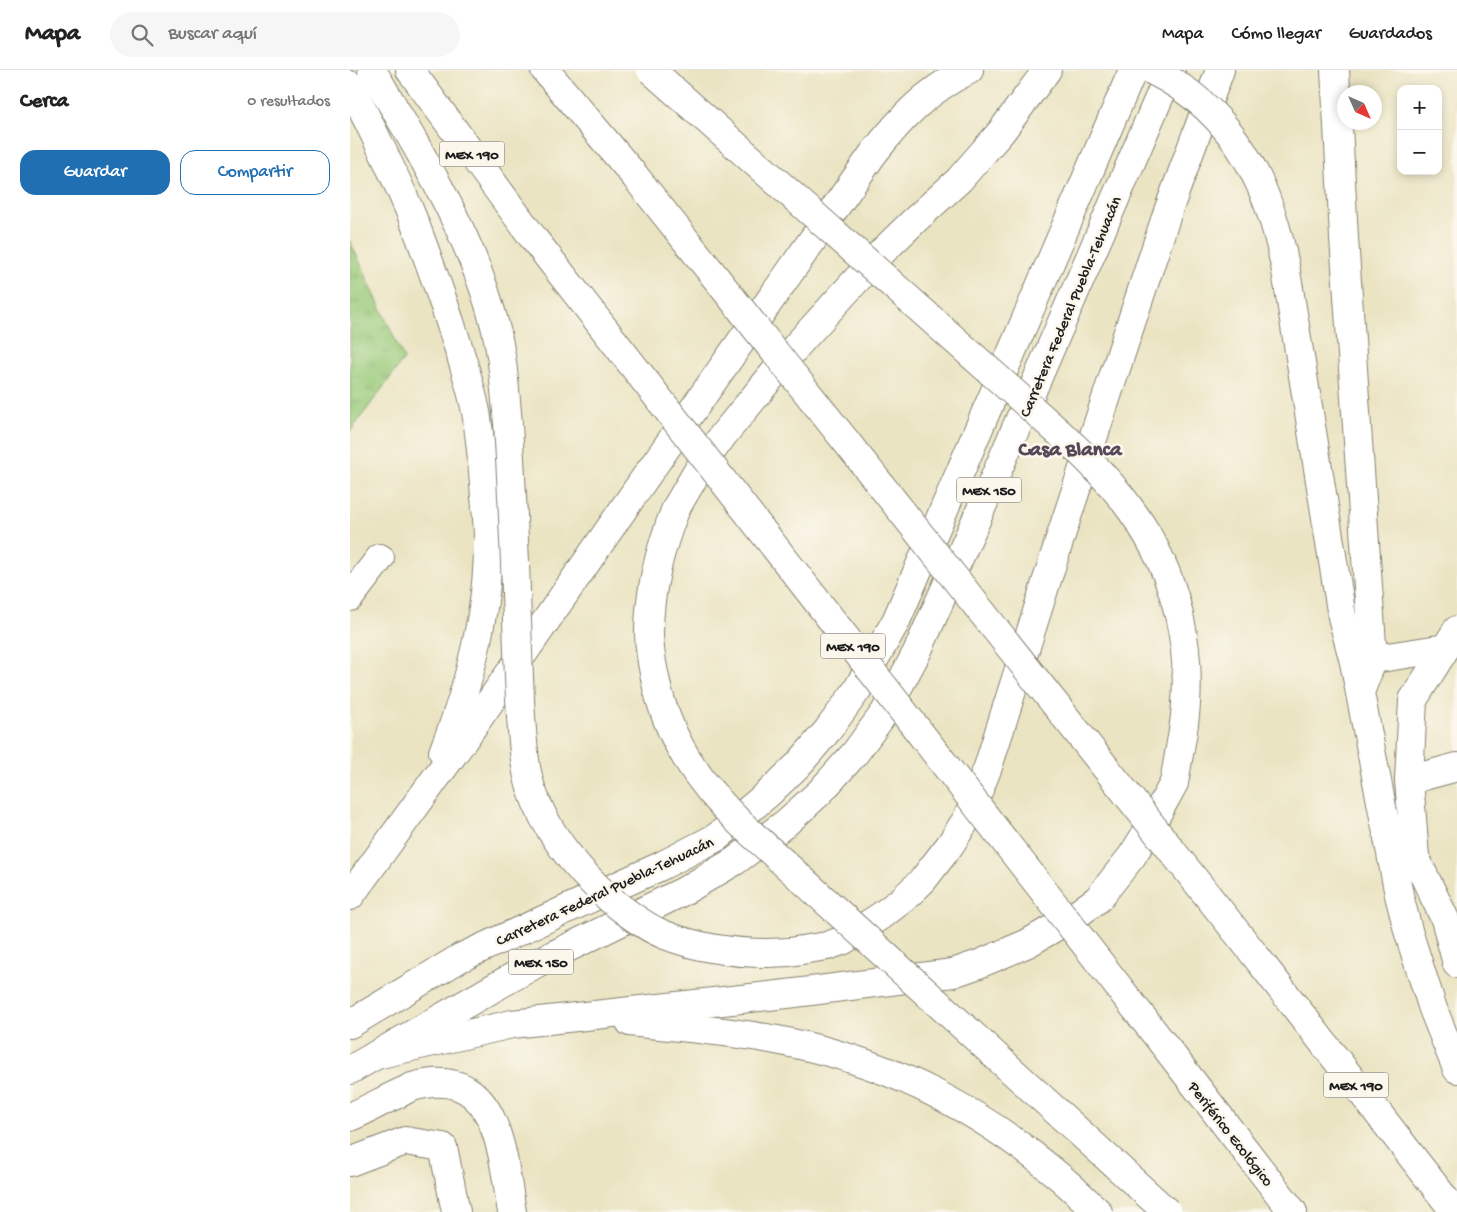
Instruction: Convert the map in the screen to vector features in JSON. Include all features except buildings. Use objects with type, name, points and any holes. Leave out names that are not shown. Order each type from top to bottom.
[{"type":"main road","points":[[372,70],[454,216],[483,284],[494,323],[502,363],[508,424],[516,565],[518,669],[524,762],[531,788],[541,812],[559,845],[570,860],[622,909],[643,924],[685,942],[707,948],[741,953],[768,953],[827,946],[844,940],[869,925],[903,899],[923,880],[950,845],[968,817],[988,767],[1064,526],[1165,221],[1220,70]]},
{"type":"main road","name":"Periférico Ecológico","points":[[410,70],[534,239],[1293,1212]]},
{"type":"main road","name":"MEX 190","points":[[545,70],[634,175],[1258,959],[1455,1212]]},
{"type":"main road","points":[[376,1055],[512,1024],[787,994],[953,973],[1028,943],[1076,915],[1098,899],[1132,856],[1174,783],[1188,687],[1187,662],[1171,585],[1160,557],[1123,498],[1085,456],[651,70]]},
{"type":"main road","points":[[350,896],[468,734],[647,475],[887,135],[923,98],[969,70]]},
{"type":"main road","points":[[1047,70],[1001,132],[959,180],[882,252],[800,343],[724,434],[700,467],[676,508],[664,538],[656,569],[649,635],[657,689],[666,717],[690,765],[715,798],[740,823],[1167,1212]]},
{"type":"main road","name":"Carretera Federal Puebla-Tehuacán","points":[[350,1024],[460,958],[661,866],[717,837],[798,766],[828,730],[856,690],[896,621],[1133,70]]},
{"type":"main road","points":[[1150,70],[1174,83],[1205,106],[1229,132],[1255,173],[1268,201],[1284,259],[1342,617],[1363,660]]},
{"type":"main road","name":"Carretera Federal Puebla-Tehuacán","points":[[350,1070],[537,964],[684,891],[735,861],[786,823],[813,798],[855,753],[885,712],[918,652],[1171,70]]},
{"type":"main road","points":[[1335,70],[1353,374],[1363,660],[1360,692],[1399,894],[1409,934],[1433,1008],[1457,1070]]},
{"type":"main road","points":[[350,84],[404,199],[435,277],[467,376],[476,411],[481,446],[488,540],[487,569],[478,635],[470,672],[458,711],[422,796]]},
{"type":"main road","points":[[350,598],[380,558]]},
{"type":"main road","points":[[1363,660],[1451,639]]},
{"type":"main road","points":[[1451,639],[1413,700],[1409,780],[1415,857],[1451,917],[1457,964]]},
{"type":"main road","points":[[1409,780],[1457,767]]},
{"type":"main road","points":[[582,1016],[758,1037],[806,1046],[872,1065],[908,1080],[976,1116],[1035,1157],[1098,1212]]},
{"type":"main road","points":[[350,1118],[411,1088],[439,1082],[461,1087],[479,1098],[491,1119],[500,1146],[512,1212]]},
{"type":"main road","points":[[350,1162],[405,1141],[443,1147],[456,1212]]},
{"type":"green space","points":[[350,241],[404,359],[350,432]]},
{"type":"district","name":"Casa Blanca","points":[[1070,448]]}]
